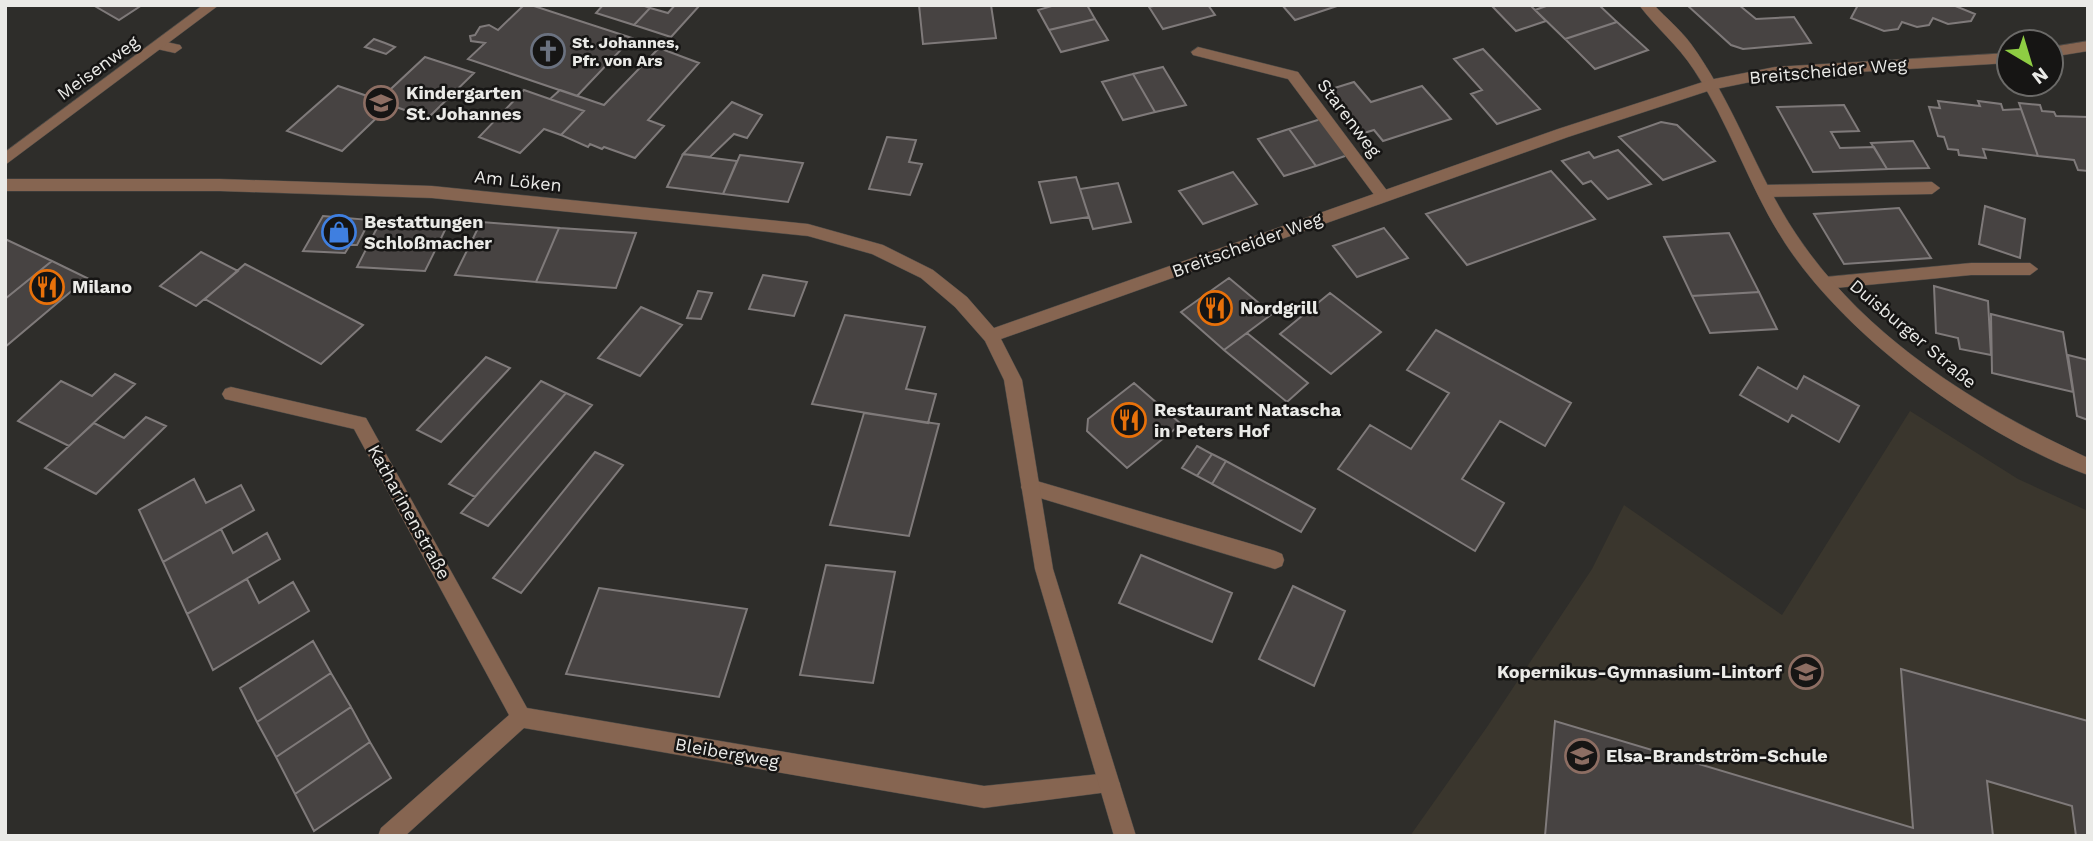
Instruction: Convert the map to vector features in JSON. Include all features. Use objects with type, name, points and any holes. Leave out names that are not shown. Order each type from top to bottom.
[{"type":"street","name":"Meisenweg","points":[[5,160],[169,47],[212,5]]},
{"type":"street","name":"Duisburger Straße","points":[[1646,5],[1686,46],[1790,239],[1840,302],[1960,400],[2035,444],[2088,467]]},
{"type":"street","points":[[2065,51],[2085,50]]},
{"type":"street","name":"Starenweg","points":[[1198,52],[1293,75],[1383,196]]},
{"type":"street","name":"Breitscheider Weg","points":[[991,336],[1383,196],[1709,85],[1775,72],[1995,59]]},
{"type":"street","name":"Am Löken","points":[[5,185],[220,185],[432,192],[808,230],[877,249],[927,274],[961,302],[991,336]]},
{"type":"street","points":[[1765,191],[1932,188]]},
{"type":"street","points":[[1825,282],[1970,269],[2030,270]]},
{"type":"street","points":[[991,336],[1013,380],[1044,569],[1125,836]]},
{"type":"street","name":"Katharinenstraße","points":[[231,394],[360,423],[520,717]]},
{"type":"street","points":[[1030,487],[1275,560]]},
{"type":"street","points":[[389,836],[520,717]]},
{"type":"street","name":"Bleibergweg","points":[[520,717],[984,797],[1109,784]]},
{"type":"shaded area","name":"Kopernikus-Gymnasium-Lintorf","points":[[1910,411],[2018,479],[2088,511],[2088,836],[1410,836],[1487,727],[1592,569],[1624,505],[1782,615]]},
{"type":"building","points":[[93,5],[142,5],[119,20]]},
{"type":"building","name":"St. Johannes, Pfr. von Ars","points":[[524,5],[632,38],[577,96],[468,59],[485,43],[471,41],[470,36],[475,35],[480,27],[489,25],[498,30]]},
{"type":"building","points":[[603,5],[642,5],[650,8],[634,25],[596,13]]},
{"type":"building","points":[[675,5],[700,5],[671,37],[634,25],[650,8],[668,13]]},
{"type":"building","points":[[919,5],[991,5],[996,38],[923,44]]},
{"type":"building","points":[[1055,5],[1087,5],[1095,19],[1049,30],[1038,10]]},
{"type":"building","points":[[1208,5],[1215,15],[1163,29],[1149,7]]},
{"type":"building","points":[[1282,5],[1340,5],[1295,20]]},
{"type":"building","points":[[1491,5],[1530,5],[1546,21],[1516,31]]},
{"type":"building","points":[[1549,5],[1599,5],[1617,22],[1565,39],[1535,10]]},
{"type":"building","points":[[1687,5],[1739,5],[1756,19],[1794,17],[1811,43],[1743,49],[1731,45]]},
{"type":"building","points":[[1858,5],[1953,5],[1975,14],[1971,21],[1948,24],[1933,18],[1929,25],[1917,27],[1902,22],[1898,29],[1884,31],[1851,18]]},
{"type":"building","points":[[1095,19],[1108,40],[1061,52],[1049,30]]},
{"type":"building","points":[[1617,22],[1648,50],[1595,69],[1565,39]]},
{"type":"building","points":[[374,39],[395,47],[386,54],[365,47]]},
{"type":"building","points":[[659,48],[699,63],[648,120],[664,126],[635,158],[604,147],[602,149],[590,144],[588,147],[561,135],[584,111],[550,99],[560,90],[604,105]]},
{"type":"building","points":[[1483,49],[1540,109],[1497,124],[1471,94],[1482,90],[1454,59]]},
{"type":"building","name":"Kindergarten St. Johannes","points":[[425,57],[474,73],[428,118],[390,105],[342,151],[287,131],[338,86],[379,100]]},
{"type":"building","points":[[1163,67],[1186,105],[1155,112],[1133,74]]},
{"type":"building","points":[[1133,74],[1155,112],[1123,120],[1102,82]]},
{"type":"building","points":[[1354,82],[1371,102],[1422,86],[1451,119],[1383,141],[1374,130],[1364,133],[1328,90]]},
{"type":"building","points":[[524,90],[584,111],[561,135],[544,129],[520,153],[479,137]]},
{"type":"building","points":[[1938,101],[1980,106],[1978,101],[2001,104],[2003,110],[2021,109],[2038,156],[1983,149],[1986,158],[1959,155],[1958,150],[1948,149],[1944,137],[1938,136],[1929,107],[1940,108]]},
{"type":"building","points":[[732,102],[762,115],[747,138],[734,134],[710,157],[683,154]]},
{"type":"building","points":[[2019,103],[2040,105],[2042,111],[2054,112],[2056,116],[2088,117],[2088,171],[2078,170],[2074,160],[2038,156]]},
{"type":"building","points":[[1844,105],[1859,131],[1831,132],[1840,148],[1874,147],[1887,169],[1813,172],[1777,107]]},
{"type":"building","points":[[1321,119],[1348,155],[1316,166],[1289,129]]},
{"type":"building","points":[[1661,122],[1677,125],[1715,161],[1663,180],[1619,137]]},
{"type":"building","points":[[1289,129],[1316,166],[1284,176],[1258,139]]},
{"type":"building","points":[[887,137],[916,140],[909,162],[922,164],[910,195],[869,189]]},
{"type":"building","points":[[1913,141],[1929,168],[1887,169],[1871,143]]},
{"type":"building","points":[[1618,150],[1651,184],[1608,199],[1591,181],[1583,184],[1562,161],[1589,152],[1594,158]]},
{"type":"building","points":[[683,154],[737,161],[723,194],[667,187]]},
{"type":"building","points":[[740,155],[803,163],[788,202],[723,194]]},
{"type":"building","points":[[1551,171],[1595,219],[1467,265],[1426,214]]},
{"type":"building","points":[[1233,172],[1257,204],[1203,224],[1179,191]]},
{"type":"building","points":[[1076,177],[1089,217],[1051,223],[1039,182]]},
{"type":"building","points":[[1118,183],[1131,222],[1093,229],[1080,189]]},
{"type":"building","points":[[1985,206],[2025,219],[2020,258],[1979,244]]},
{"type":"building","points":[[1899,208],[1931,258],[1844,264],[1814,214]]},
{"type":"building","name":"Bestattungen Schloßmacher","points":[[323,216],[370,220],[357,245],[350,245],[345,253],[303,251]]},
{"type":"building","points":[[380,222],[447,226],[425,271],[357,267]]},
{"type":"building","points":[[481,222],[559,228],[536,282],[455,275]]},
{"type":"building","points":[[559,228],[636,233],[616,288],[536,282]]},
{"type":"building","points":[[1384,228],[1408,258],[1357,277],[1333,246]]},
{"type":"building","points":[[1729,233],[1759,292],[1692,296],[1664,237]]},
{"type":"building","points":[[5,239],[52,261],[5,299]]},
{"type":"building","points":[[201,252],[238,271],[196,306],[160,286]]},
{"type":"building","points":[[52,261],[87,278],[5,347],[5,299]]},
{"type":"building","points":[[245,264],[363,325],[321,364],[205,299]]},
{"type":"building","points":[[763,275],[807,282],[794,316],[749,309]]},
{"type":"building","points":[[1229,278],[1272,314],[1224,350],[1181,312]]},
{"type":"building","points":[[1934,286],[1988,301],[1991,355],[1960,349],[1958,338],[1936,333]]},
{"type":"building","points":[[698,291],[712,293],[701,319],[687,318]]},
{"type":"building","points":[[1759,292],[1777,329],[1710,333],[1692,296]]},
{"type":"building","points":[[1330,293],[1381,332],[1331,374],[1280,334]]},
{"type":"building","points":[[641,307],[682,325],[640,376],[598,358]]},
{"type":"building","points":[[1991,314],[2063,332],[2073,392],[1992,373]]},
{"type":"building","points":[[845,315],[925,327],[906,389],[936,394],[928,423],[812,404]]},
{"type":"building","points":[[1436,330],[1571,403],[1545,446],[1500,421],[1462,479],[1504,503],[1475,551],[1338,469],[1370,425],[1411,449],[1449,393],[1407,370]]},
{"type":"building","points":[[1247,333],[1308,383],[1287,402],[1224,350]]},
{"type":"building","points":[[2068,355],[2088,360],[2088,420],[2077,416]]},
{"type":"building","points":[[486,357],[510,368],[441,442],[417,430]]},
{"type":"building","points":[[1758,367],[1797,389],[1804,376],[1859,406],[1839,442],[1792,415],[1788,422],[1740,395]]},
{"type":"building","points":[[115,374],[135,384],[69,446],[18,421],[61,381],[92,396]]},
{"type":"building","points":[[541,381],[566,393],[475,497],[449,484]]},
{"type":"building","points":[[1134,383],[1181,424],[1127,468],[1087,431],[1088,419]]},
{"type":"building","points":[[566,393],[592,405],[488,526],[461,513]]},
{"type":"building","points":[[864,413],[939,424],[909,536],[830,525]]},
{"type":"building","points":[[146,417],[166,426],[96,494],[45,468],[94,423],[124,438]]},
{"type":"building","points":[[1197,446],[1212,454],[1197,476],[1182,468]]},
{"type":"building","points":[[595,452],[623,465],[521,593],[493,578]]},
{"type":"building","points":[[1212,454],[1226,461],[1212,484],[1197,476]]},
{"type":"building","points":[[1226,461],[1315,509],[1301,532],[1212,484]]},
{"type":"building","points":[[194,479],[206,503],[241,485],[254,510],[163,562],[139,510]]},
{"type":"building","points":[[221,529],[233,553],[267,533],[280,559],[187,614],[163,562]]},
{"type":"building","points":[[1141,555],[1232,593],[1212,642],[1119,603]]},
{"type":"building","points":[[826,565],[895,572],[873,683],[800,675]]},
{"type":"building","points":[[247,579],[259,603],[293,582],[309,611],[213,670],[187,614]]},
{"type":"building","points":[[1293,586],[1345,611],[1314,686],[1259,659]]},
{"type":"building","points":[[599,588],[747,609],[719,697],[566,674]]},
{"type":"building","points":[[313,641],[331,673],[257,722],[240,688]]},
{"type":"building","points":[[1901,669],[2088,721],[2088,836],[2076,836],[2072,806],[1987,781],[1993,836],[1545,836],[1555,721],[1913,828]]},
{"type":"building","points":[[331,673],[351,707],[276,757],[257,722]]},
{"type":"building","points":[[351,707],[370,742],[295,794],[276,757]]},
{"type":"building","points":[[370,742],[391,778],[314,831],[295,794]]},
{"type":"place","name":"St. Johannes, Pfr. von Ars","points":[[548,51]]},
{"type":"place","name":"Kindergarten St. Johannes","points":[[381,103]]},
{"type":"place","name":"Bestattungen Schloßmacher","points":[[339,232]]},
{"type":"place","name":"Milano","points":[[47,287]]},
{"type":"place","name":"Nordgrill","points":[[1215,308]]},
{"type":"place","name":"Restaurant Natascha in Peters Hof","points":[[1129,420]]},
{"type":"place","name":"Kopernikus-Gymnasium-Lintorf","points":[[1806,672]]},
{"type":"place","name":"Elsa-Brandström-Schule","points":[[1582,756]]}]
